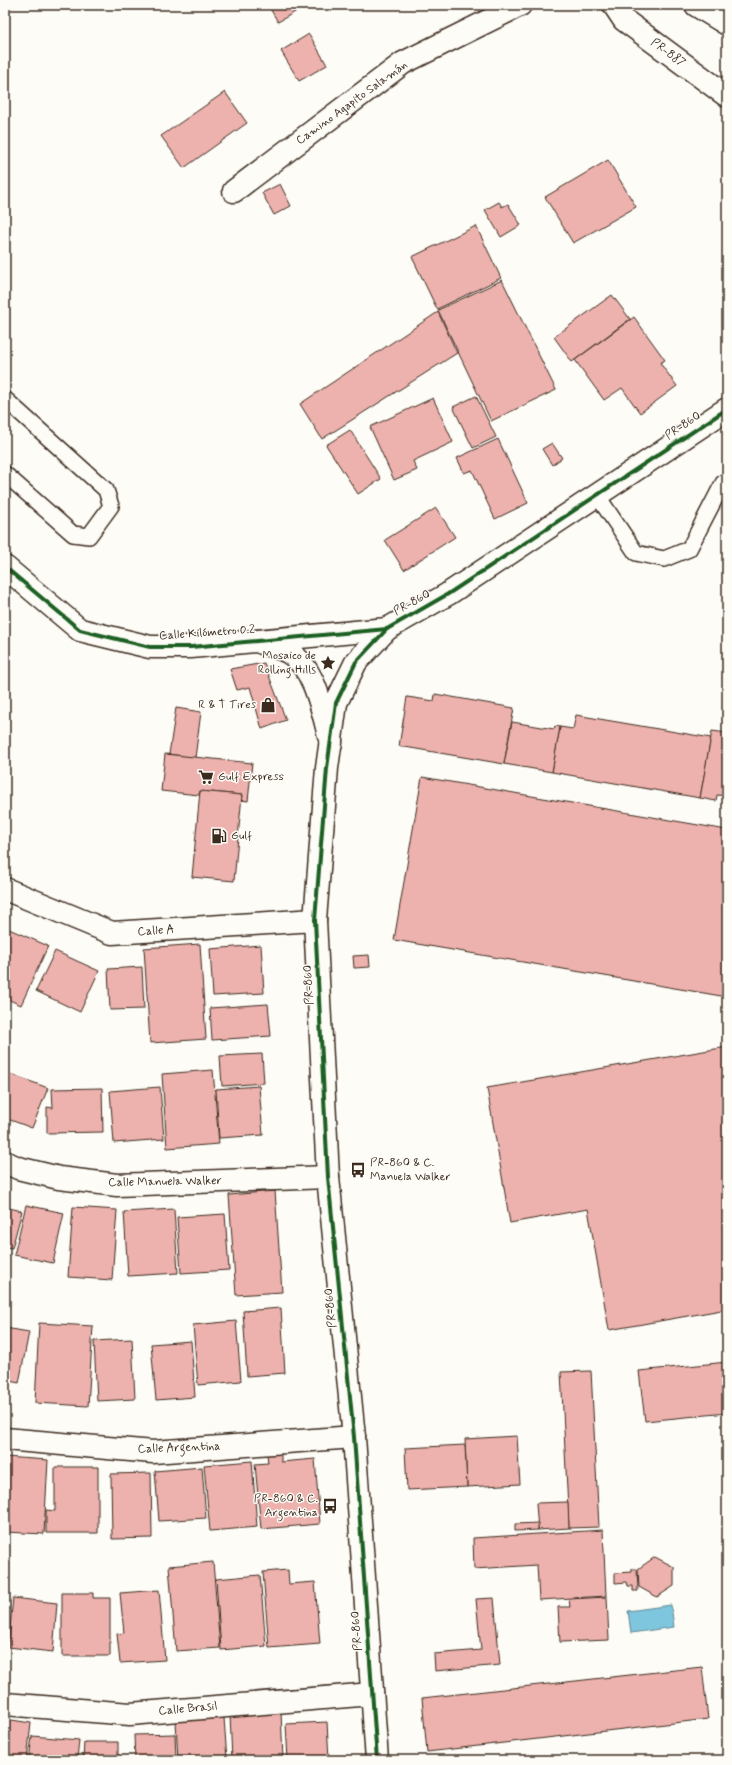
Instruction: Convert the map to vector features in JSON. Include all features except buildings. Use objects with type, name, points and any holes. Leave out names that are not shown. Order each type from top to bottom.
[{"type":"street","name":"Camino Agapito Salamán","points":[[234,191],[403,63],[520,5]]},
{"type":"street","name":"PR-887","points":[[614,5],[624,20],[727,96]]},
{"type":"street","points":[[696,5],[727,24]]},
{"type":"street","name":"PR-860","points":[[377,1760],[354,1437],[328,1176],[315,920],[327,768],[336,703],[356,662],[387,629],[448,594],[724,409]]},
{"type":"street","name":"Calle Kilómetro 0.2","points":[[5,567],[80,630],[150,647],[191,646],[387,629]]},
{"type":"street","points":[[255,640],[289,653],[307,670],[317,692],[331,743]]},
{"type":"street","name":"Calle A","points":[[5,888],[112,933],[315,920]]},
{"type":"street","name":"Calle Manuela Walker","points":[[5,1162],[18,1168],[60,1178],[117,1185],[328,1176]]},
{"type":"street","name":"Calle Argentina","points":[[5,1439],[153,1452],[354,1437]]},
{"type":"street","name":"Calle Brasil","points":[[5,1704],[130,1714],[372,1694]]},
{"type":"lane","points":[[5,399],[106,490],[111,506],[89,536],[73,534],[5,474]]},
{"type":"lane","points":[[597,495],[636,553],[664,558],[689,549],[727,480]]},
{"type":"water","points":[[671,1605],[674,1627],[631,1633],[628,1611]]},
{"type":"cycle path","points":[[377,1760],[354,1437],[328,1177],[315,920],[327,768],[336,703],[356,662],[387,629],[448,594],[727,409]]},
{"type":"cycle path","points":[[5,567],[80,630],[150,647],[191,647],[387,629]]},
{"type":"place","name":"Mosaico de Rolling Hills","points":[[328,663]]},
{"type":"place","name":"R & T Tires","points":[[268,705]]},
{"type":"place","name":"Gulf Express","points":[[206,777]]},
{"type":"place","name":"Gulf","points":[[219,836]]},
{"type":"place","name":"PR-860 & C. Manuela Walker","points":[[358,1170]]},
{"type":"place","name":"PR-860 & C. Argentina","points":[[330,1506]]}]
